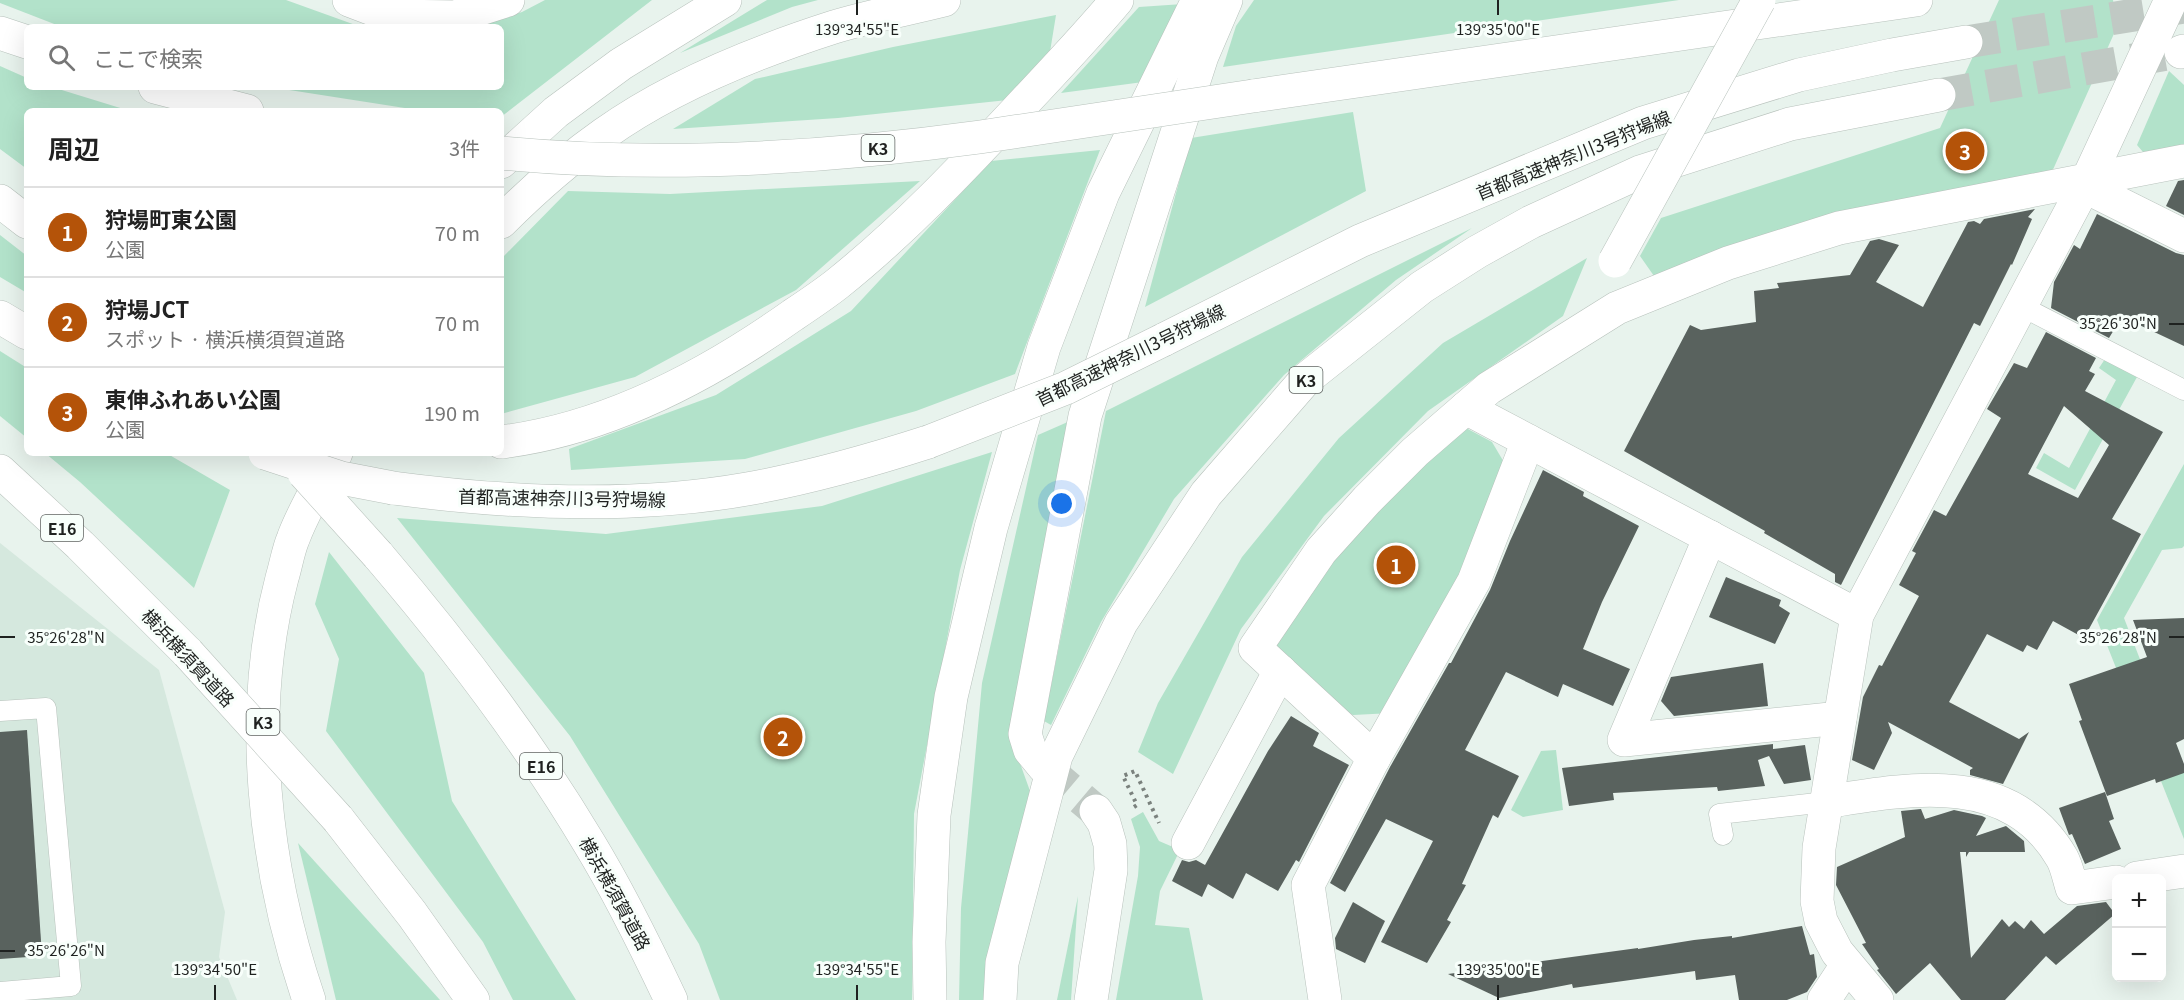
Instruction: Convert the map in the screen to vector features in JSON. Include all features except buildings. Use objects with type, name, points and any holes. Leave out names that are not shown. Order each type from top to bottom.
[{"type":"main road","points":[[349,0],[391,16],[455,17],[508,0]]},
{"type":"main road","points":[[504,159],[556,112],[621,64],[724,0]]},
{"type":"main road","points":[[504,219],[555,172],[605,133],[663,98],[748,58],[825,30],[944,0]]},
{"type":"main road","points":[[504,442],[528,439],[601,418],[673,388],[756,341],[837,284],[908,221],[978,151],[1117,0]]},
{"type":"main road","points":[[930,1000],[929,942],[934,815],[951,697],[991,528],[1044,347],[1103,193],[1198,0]]},
{"type":"main road","points":[[1044,767],[1030,750],[1024,734],[1085,416],[1202,56],[1226,0]]},
{"type":"main road","points":[[1617,308],[1615,261],[1759,0]]},
{"type":"main road","name":"K3","points":[[504,153],[543,157],[652,160],[767,156],[879,148],[979,137],[1916,0]]},
{"type":"main road","points":[[1877,1000],[1837,952],[1821,921],[1817,901],[1819,848],[1857,615],[2086,183],[2171,0]]},
{"type":"main road","points":[[0,33],[24,41]]},
{"type":"main road","name":"首都高速神奈川3号狩場線","points":[[274,456],[341,478],[393,488],[447,495],[526,500],[626,501],[677,498],[746,489],[812,476],[928,442],[1066,388],[1360,241],[1643,123],[1799,75],[1966,42]]},
{"type":"main road","points":[[166,90],[235,108]]},
{"type":"main road","name":"K3","points":[[1000,1000],[1002,963],[1056,756],[1121,623],[1206,494],[1306,380],[1422,287],[1477,252],[1531,222],[1640,172],[1790,124],[1939,95]]},
{"type":"main road","points":[[1374,758],[1255,648],[1321,551],[1366,500],[1415,452],[1490,388],[1617,308],[1728,263],[1839,228],[2086,183],[2184,160]]},
{"type":"main road","points":[[2086,183],[2184,236]]},
{"type":"main road","points":[[0,201],[24,220]]},
{"type":"main road","points":[[0,317],[24,331]]},
{"type":"main road","points":[[1466,408],[1857,615]]},
{"type":"main road","points":[[1325,1000],[1308,885],[1374,758],[1474,580],[1528,441]]},
{"type":"main road","name":"横浜横須賀道路","points":[[288,456],[378,555],[483,684],[540,765],[590,844],[636,927],[671,1000]]},
{"type":"main road","points":[[293,539],[315,456]]},
{"type":"main road","name":"K3","points":[[309,1000],[298,969],[284,909],[266,813],[262,747],[265,665],[275,606],[293,539],[334,456]]},
{"type":"main road","name":"横浜横須賀道路","points":[[0,471],[189,653],[338,819],[412,914],[473,1000]]},
{"type":"main road","points":[[1710,537],[1623,740],[1840,718]]},
{"type":"main road","points":[[1188,843],[1280,671]]},
{"type":"main road","points":[[1826,802],[1927,789],[1967,792],[2011,806],[2038,826],[2062,859],[2072,888],[2112,883]]},
{"type":"main road","points":[[1091,1000],[1110,870],[1110,844],[1104,823],[1096,812]]},
{"type":"main road","points":[[2166,875],[2184,872]]},
{"type":"main road","points":[[1824,1000],[1847,965]]},
{"type":"lane","points":[[2020,306],[2184,390]]},
{"type":"lane","points":[[0,711],[46,708],[71,986],[0,992]]},
{"type":"lane","points":[[1723,835],[1719,814],[1826,802]]},
{"type":"path","points":[[1122,777],[1135,771],[1160,826]]},
{"type":"shaded area","points":[[0,543],[159,670],[225,912],[219,957],[237,1000],[0,1000]]},
{"type":"green space","points":[[0,0],[286,0],[353,24],[54,24],[0,3]]},
{"type":"green space","points":[[545,0],[652,0],[504,115],[504,108],[405,108],[289,90],[504,90],[504,24],[483,24],[522,12]]},
{"type":"green space","points":[[767,0],[818,0],[792,7],[680,53]]},
{"type":"green space","points":[[1254,0],[1679,0],[1223,67],[1236,26]]},
{"type":"green space","points":[[1999,0],[2113,0],[2117,27],[2051,174],[1654,276],[1640,256],[1661,218],[1940,128]]},
{"type":"green space","points":[[1183,4],[1143,82],[1061,93],[1139,7]]},
{"type":"green space","points":[[1056,15],[1049,58],[1017,99],[838,118],[673,129],[755,79],[893,47]]},
{"type":"green space","points":[[0,66],[24,77],[24,90],[62,90],[120,108],[24,108],[24,167],[0,149]]},
{"type":"green space","points":[[2169,71],[2184,85],[2184,145],[2143,152],[2137,145]]},
{"type":"green space","points":[[1353,112],[1366,191],[1145,307],[1191,138]]},
{"type":"green space","points":[[1100,150],[1015,374],[916,411],[745,459],[571,470],[569,449],[716,395],[851,311],[991,161]]},
{"type":"green space","points":[[920,181],[796,290],[635,377],[504,413],[504,256],[568,191],[670,194]]},
{"type":"green space","points":[[1472,228],[1396,280],[1284,375],[1174,499],[1101,622],[1051,725],[1044,721],[1106,411]]},
{"type":"green space","points":[[0,235],[24,254],[24,291],[0,277]]},
{"type":"green space","points":[[1587,258],[1563,316],[1428,411],[1324,516],[1241,629],[1173,774],[1138,752],[1158,703],[1242,557],[1339,438],[1443,343]]},
{"type":"green space","points":[[0,351],[24,366],[24,436],[0,416]]},
{"type":"green space","points":[[2105,359],[2137,377],[2075,490],[2036,468],[2044,453],[2069,468],[2116,380],[2099,368]]},
{"type":"green space","points":[[1070,421],[1012,741],[1030,791],[986,960],[984,1000],[959,1000],[961,908],[982,683],[1038,435]]},
{"type":"green space","points":[[1466,428],[1492,442],[1508,469],[1463,575],[1392,713],[1353,715],[1324,702],[1269,645],[1330,556],[1409,472]]},
{"type":"green space","points":[[992,452],[960,570],[914,814],[912,1000],[720,1000],[699,944],[570,736],[397,518],[606,534],[822,506]]},
{"type":"green space","points":[[49,456],[171,456],[230,490],[194,588],[80,482]]},
{"type":"green space","points":[[2184,464],[2184,546],[2162,550],[2124,618],[2184,773],[2184,839],[2097,620]]},
{"type":"green space","points":[[329,552],[424,673],[452,801],[576,1000],[513,1000],[483,942],[326,731],[339,659],[315,604]]},
{"type":"green space","points":[[1556,750],[1563,810],[1523,817],[1511,810],[1541,751]]},
{"type":"green space","points":[[1143,812],[1159,841],[1180,850],[1160,891],[1155,925],[1189,928],[1203,1000],[1116,1000],[1138,876],[1140,847],[1131,819]]},
{"type":"green space","points":[[298,843],[440,1000],[336,1000]]},
{"type":"green space","points":[[1078,896],[1071,1000],[1057,1000]]},
{"type":"tunnel","points":[[1966,42],[2184,7]]},
{"type":"tunnel","points":[[1939,95],[2167,54]]},
{"type":"tunnel","points":[[1044,767],[1096,811]]},
{"type":"place","name":"東伸ふれあい公園","points":[[1965,151]]},
{"type":"place","name":"狩場町東公園","points":[[1396,565]]},
{"type":"place","name":"狩場JCT","points":[[783,737]]}]
